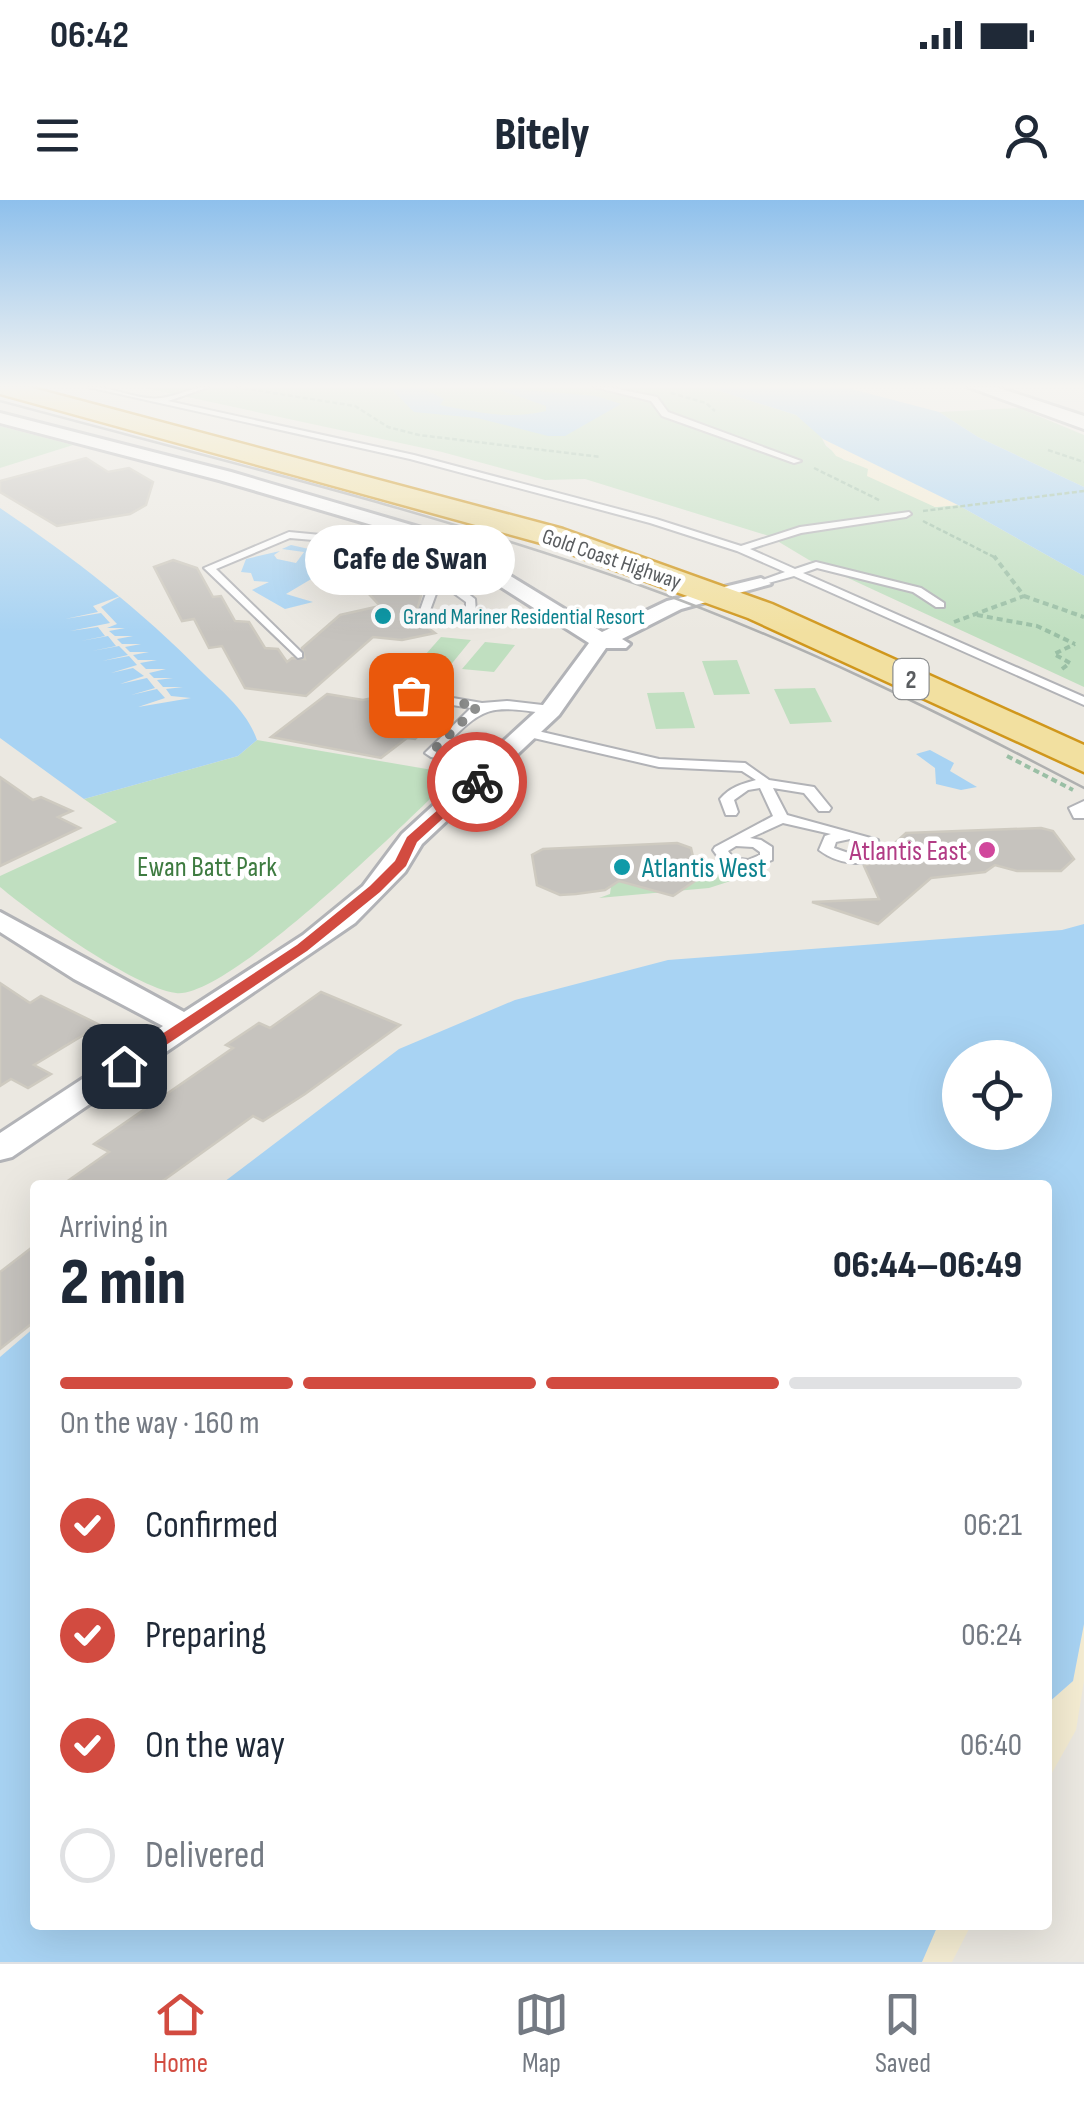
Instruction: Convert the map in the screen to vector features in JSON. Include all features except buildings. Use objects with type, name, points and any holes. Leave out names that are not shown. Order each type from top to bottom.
[{"type":"highway","name":"Gold Coast Highway","points":[[306,469],[751,588]]},
{"type":"highway","name":"Gold Coast Highway","points":[[380,469],[543,512],[751,588],[1082,753]]},
{"type":"street","points":[[189,469],[398,526],[465,552],[601,641],[626,645]]},
{"type":"street","points":[[553,611],[591,622],[636,620],[751,588]]},
{"type":"street","points":[[0,1148],[302,948],[375,889],[401,863],[411,840],[496,765],[554,706],[626,645],[751,588]]},
{"type":"street","points":[[554,706],[601,641],[636,620]]},
{"type":"street","points":[[0,920],[84,973],[185,1025]]},
{"type":"lane","points":[[456,469],[548,490],[741,549],[800,530],[911,513]]},
{"type":"lane","points":[[344,540],[334,556],[352,566],[412,565],[430,574],[436,582],[422,616],[447,618],[472,610],[471,601],[422,564],[342,557],[343,549],[398,526]]},
{"type":"lane","points":[[298,656],[208,568],[289,535],[344,540],[398,526]]},
{"type":"lane","points":[[741,549],[751,588]]},
{"type":"lane","points":[[751,588],[816,565],[916,590],[940,605]]},
{"type":"lane","points":[[352,566],[355,572],[374,577]]},
{"type":"lane","points":[[751,588],[927,631],[1084,701]]},
{"type":"lane","points":[[377,690],[478,706],[554,706]]},
{"type":"lane","points":[[478,706],[431,753],[496,765]]},
{"type":"lane","points":[[529,732],[659,764],[745,767],[758,773],[766,784],[781,818]]},
{"type":"lane","points":[[731,812],[727,799],[736,789],[766,784],[809,790],[824,808]]},
{"type":"lane","points":[[727,844],[781,818],[859,836]]},
{"type":"path","points":[[815,469],[994,556],[1024,596],[1084,617]]},
{"type":"path","points":[[911,513],[1084,490]]},
{"type":"path","points":[[927,631],[1024,596]]},
{"type":"path","points":[[974,614],[1037,626],[1074,643],[1054,654],[1070,663],[1062,668]]},
{"type":"path","points":[[1002,754],[1084,796]]},
{"type":"green space","points":[[505,469],[870,469],[935,507],[958,505],[1084,576],[1084,687],[809,560],[769,536],[585,479],[545,480]]},
{"type":"green space","points":[[1046,469],[1084,469],[1084,487]]},
{"type":"green space","points":[[441,637],[471,640],[449,667],[418,663]]},
{"type":"green space","points":[[485,642],[515,645],[494,672],[462,669]]},
{"type":"green space","points":[[737,660],[750,694],[714,695],[702,661]]},
{"type":"green space","points":[[815,688],[832,722],[790,724],[774,689]]},
{"type":"green space","points":[[684,692],[695,728],[656,729],[647,693]]},
{"type":"green space","name":"Ewan Batt Park","points":[[257,740],[456,774],[276,938],[236,968],[201,987],[176,993],[135,978],[60,932],[0,887],[0,876],[117,822],[84,799],[238,756]]},
{"type":"green space","points":[[708,869],[743,877],[709,888],[599,898],[610,894],[612,879],[650,888],[676,888],[699,879]]},
{"type":"sand","points":[[868,469],[885,469],[958,505],[935,507],[867,476]]},
{"type":"sand","points":[[1084,1624],[1084,1681],[1076,1730],[1052,1773],[1052,1699],[1073,1681]]},
{"type":"sand","points":[[936,1930],[968,1930],[952,1962],[922,1962]]},
{"type":"water","points":[[885,469],[1046,469],[1084,487],[1084,576],[958,505]]},
{"type":"water","points":[[0,508],[156,628],[235,704],[257,740],[238,756],[84,799],[0,738]]},
{"type":"water","points":[[291,545],[309,549],[318,575],[286,594],[313,602],[285,609],[252,590],[269,582],[254,581],[251,573],[241,572],[246,559],[280,551],[274,555],[277,559],[296,563],[304,552],[282,549]]},
{"type":"water","points":[[930,750],[954,763],[950,771],[977,787],[961,790],[936,784],[935,768],[916,754]]},
{"type":"water","points":[[1084,924],[1084,1624],[1073,1681],[1052,1699],[1052,1180],[227,1180],[399,1049],[515,1000],[668,960],[1062,930]]},
{"type":"water","points":[[30,1331],[30,1930],[936,1930],[922,1962],[0,1962],[0,1357]]},
{"type":"pier","points":[[123,595],[101,607],[117,624],[107,628],[125,628],[109,631],[115,636],[133,636],[117,639],[122,644],[141,644],[125,647],[130,652],[149,652],[133,655],[138,660],[157,660],[140,663],[146,669],[166,669],[149,673],[154,678],[173,678],[157,680],[163,687],[183,687],[166,689],[171,696],[191,698],[138,707],[165,698],[157,689],[131,695],[155,688],[147,678],[120,684],[144,676],[133,668],[111,673],[137,665],[129,656],[102,661],[128,655],[119,646],[92,651],[116,646],[108,636],[81,641],[105,636],[98,627],[70,631],[110,623],[101,613],[65,619],[98,612],[93,606]]},
{"type":"tram line","points":[[258,469],[484,534],[699,607],[867,679],[1084,788]]},
{"type":"way so far","points":[[411,695],[478,706],[431,753],[496,765],[477,782]]},
{"type":"place","name":"Grand Mariner Residential Resort","points":[[383,616]]},
{"type":"place","name":"Cafe de Swan","points":[[411,695]]},
{"type":"place","name":"Atlantis East","points":[[987,850]]},
{"type":"place","name":"Atlantis West","points":[[622,867]]},
{"type":"route","points":[[124,1066],[302,948],[390,876],[411,840],[477,782]]}]
